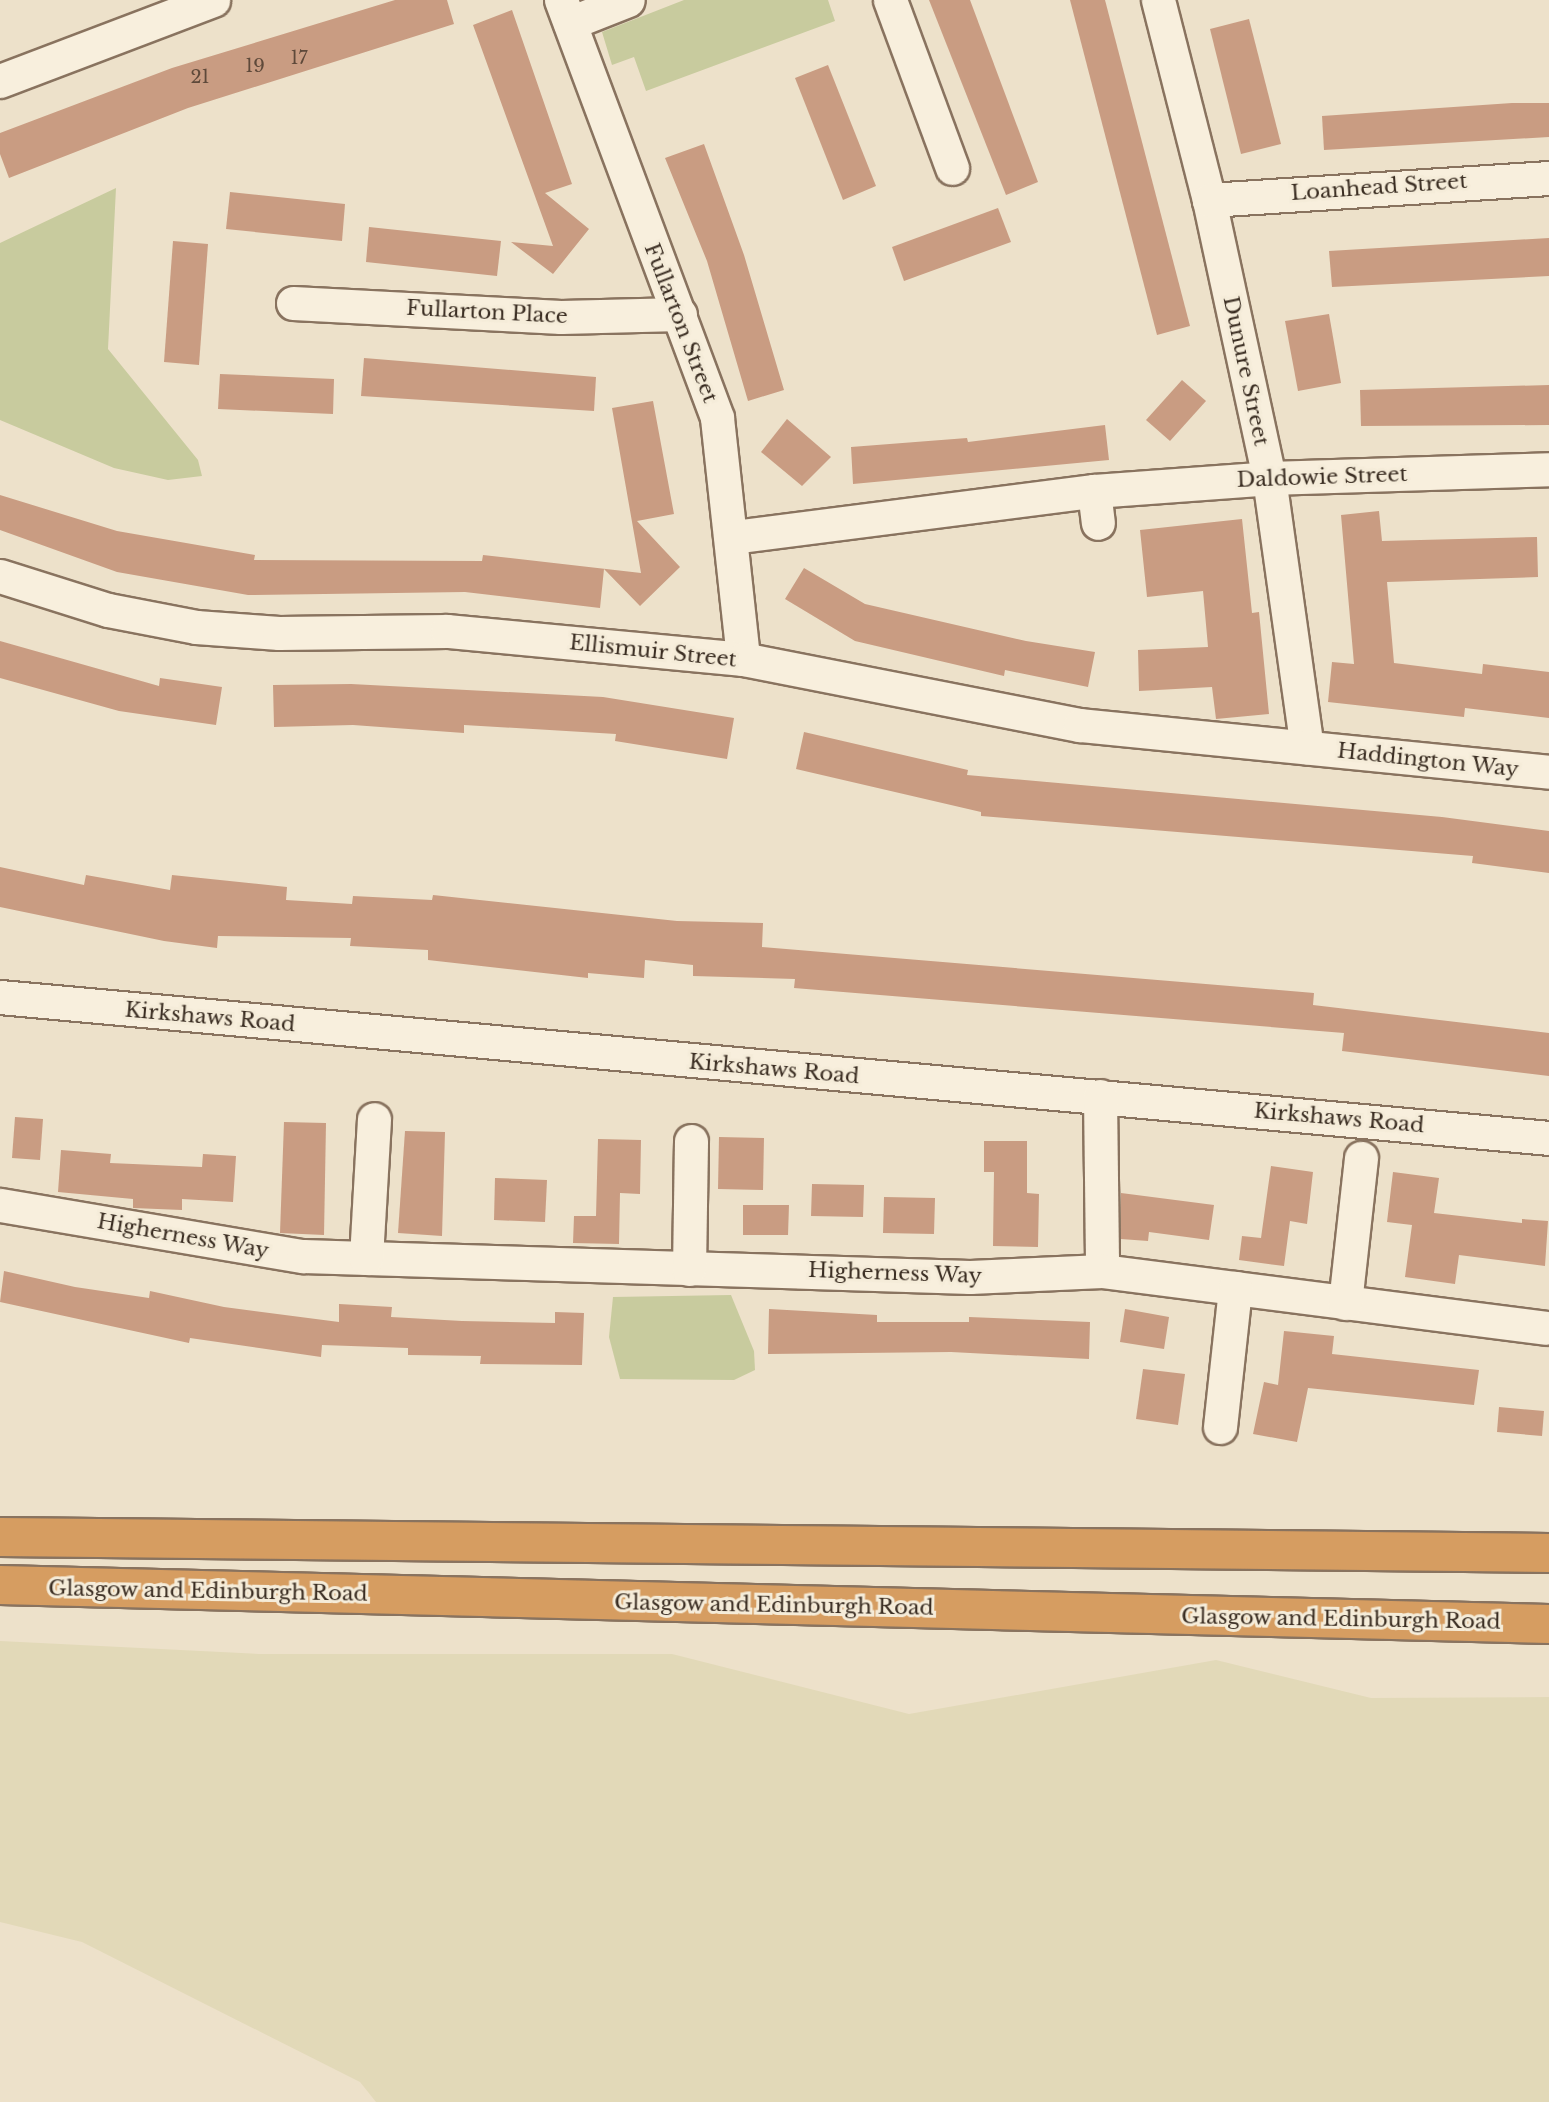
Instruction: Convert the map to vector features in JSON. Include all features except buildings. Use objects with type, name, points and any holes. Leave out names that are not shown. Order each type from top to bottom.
[{"type":"highway","points":[[0,1537],[1549,1553]]},
{"type":"highway","name":"Glasgow and Edinburgh Road","points":[[0,1586],[1549,1624]]},
{"type":"street","points":[[0,81],[213,0]]},
{"type":"street","points":[[565,11],[628,0]]},
{"type":"street","points":[[890,0],[952,169]]},
{"type":"street","name":"Dunure Street","points":[[1158,0],[1209,200],[1269,478],[1307,747]]},
{"type":"street","name":"Fullarton Street","points":[[565,11],[629,191],[680,314],[717,418],[733,537],[743,659]]},
{"type":"street","name":"Loanhead Street","points":[[1209,200],[1549,178]]},
{"type":"street","name":"Fullarton Place","points":[[293,303],[561,317],[680,314]]},
{"type":"street","name":"Daldowie Street","points":[[733,537],[1094,491],[1269,478],[1549,469]]},
{"type":"street","points":[[1094,491],[1098,523]]},
{"type":"street","name":"Ellismuir Street","points":[[0,576],[108,610],[196,627],[279,633],[447,631],[743,659],[1080,725],[1307,747]]},
{"type":"street","name":"Haddington Way","points":[[1307,747],[1549,772]]},
{"type":"street","name":"Kirkshaws Road","points":[[0,997],[1549,1138]]},
{"type":"street","points":[[1100,1096],[1102,1271]]},
{"type":"street","points":[[366,1258],[374,1119]]},
{"type":"street","points":[[688,1269],[691,1141]]},
{"type":"street","points":[[1345,1303],[1361,1158]]},
{"type":"street","name":"Higherness Way","points":[[0,1205],[303,1256],[970,1277],[1102,1271],[1545,1328]]},
{"type":"street","points":[[1220,1427],[1235,1289]]},
{"type":"shaded area","points":[[0,1641],[259,1654],[672,1654],[909,1714],[1216,1660],[1371,1698],[1549,1697],[1549,2102],[376,2102],[360,2082],[82,1942],[0,1922]]},
{"type":"green space","points":[[684,0],[828,0],[835,21],[646,91],[634,57],[612,65],[602,32]]},
{"type":"green space","points":[[116,188],[108,349],[198,460],[202,476],[168,480],[114,468],[0,420],[0,243]]},
{"type":"green space","points":[[731,1295],[754,1351],[755,1370],[734,1380],[620,1379],[609,1337],[613,1297]]}]
